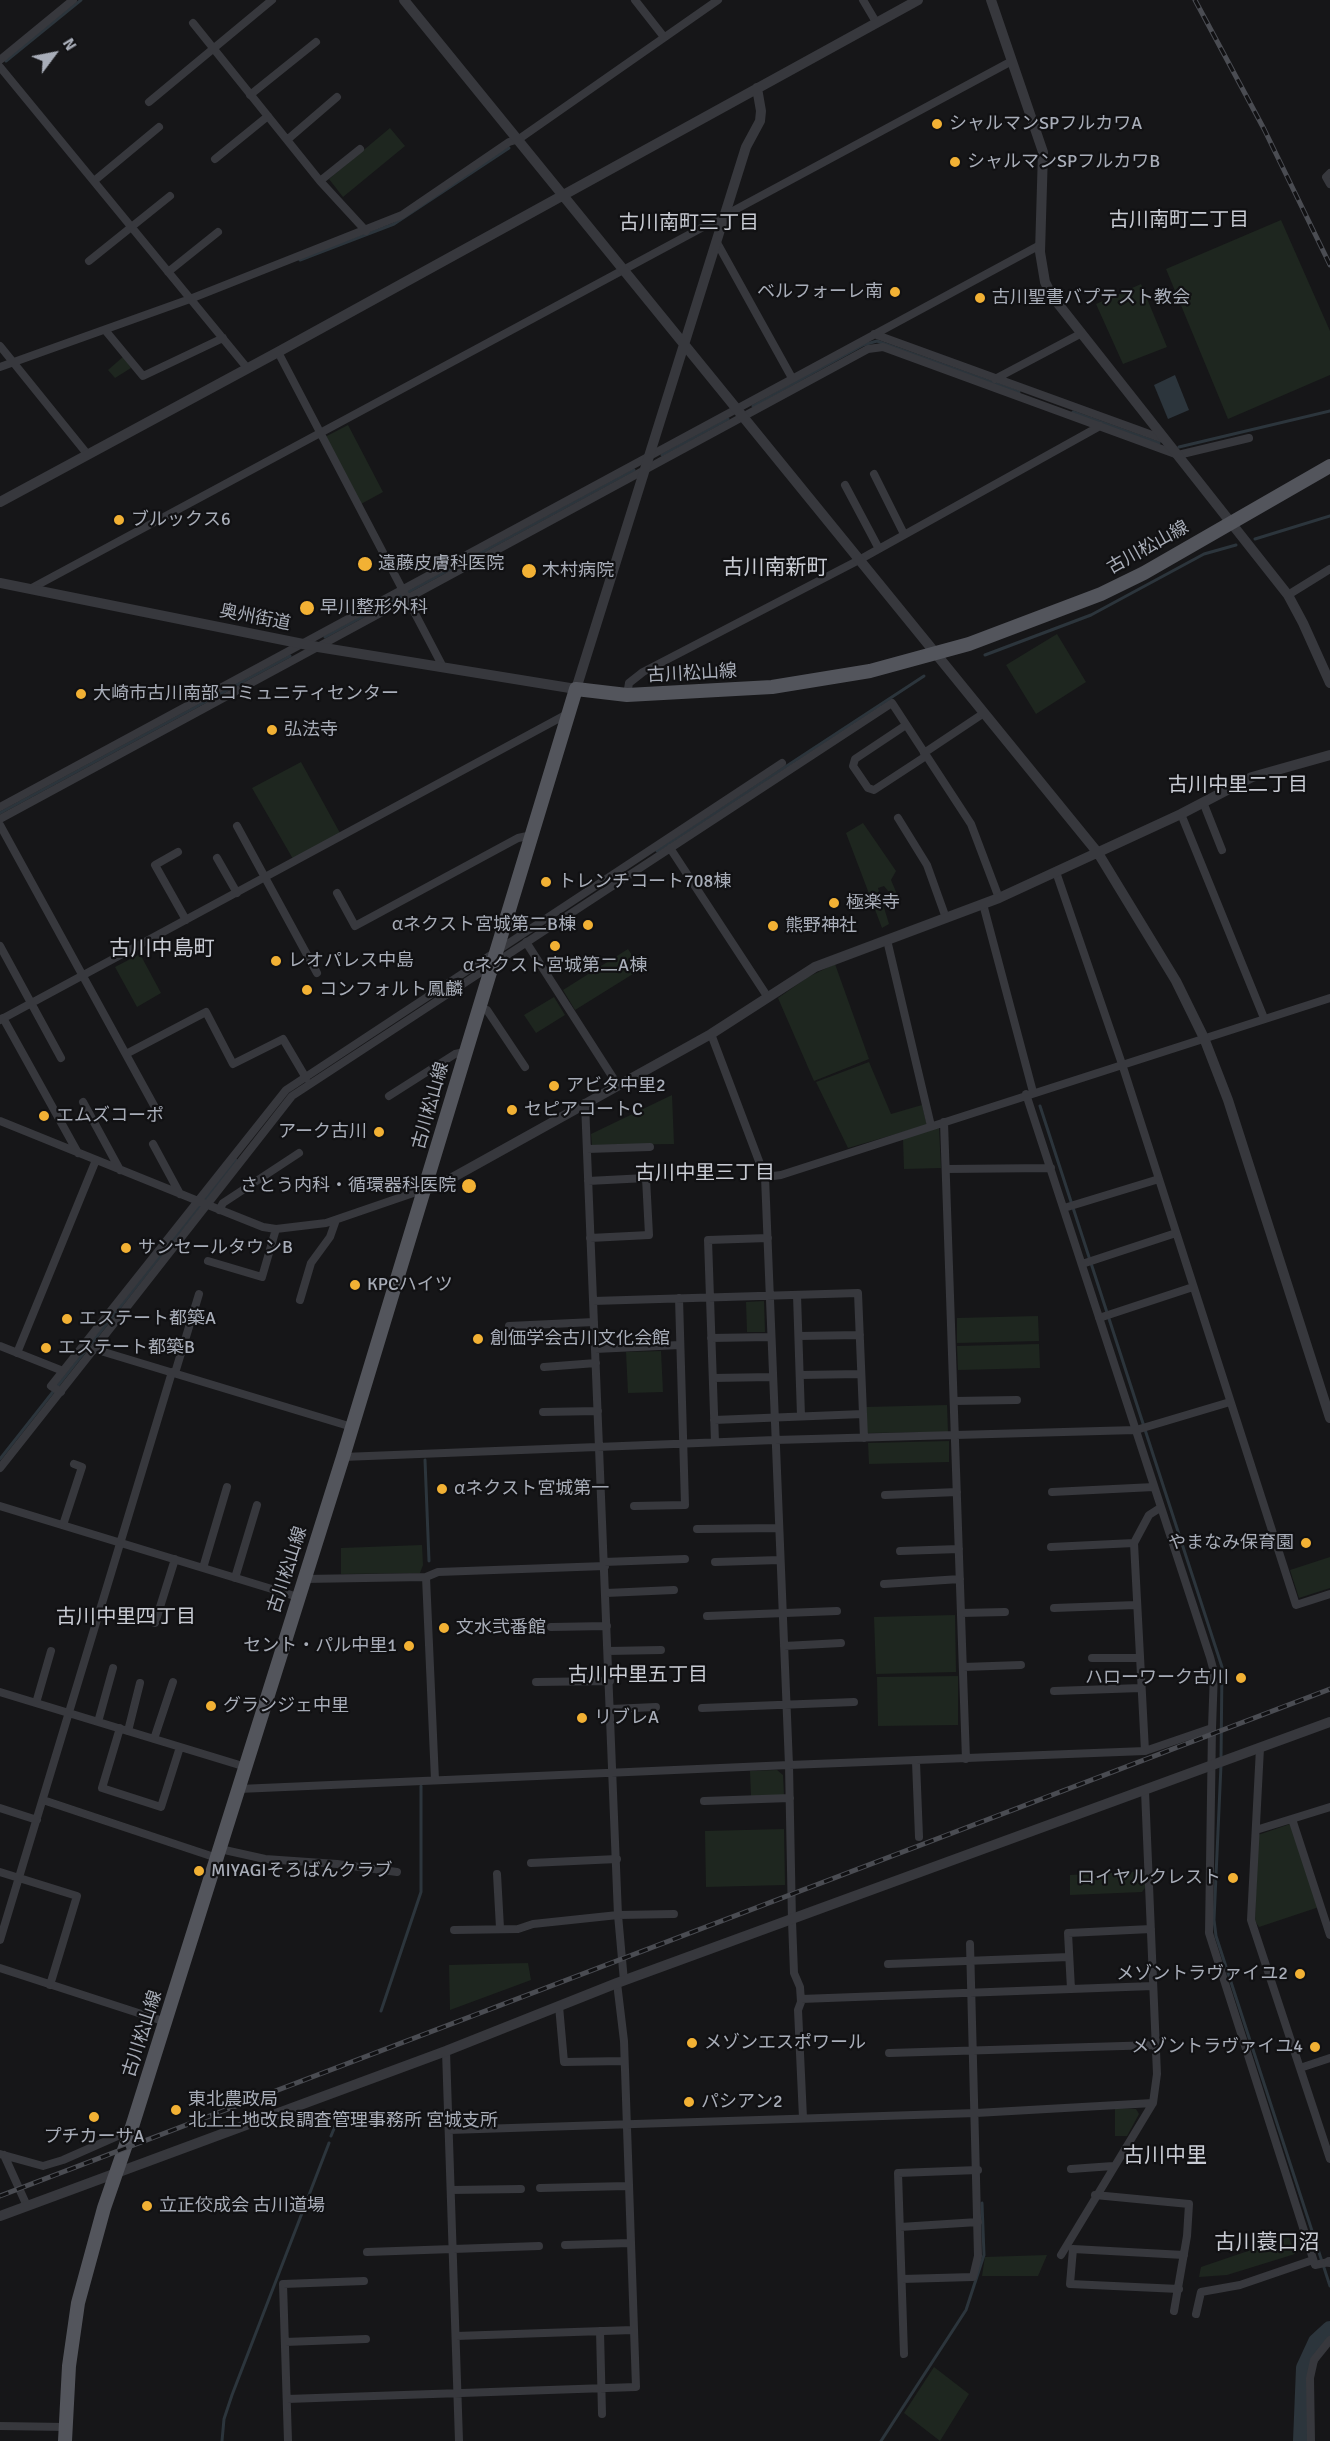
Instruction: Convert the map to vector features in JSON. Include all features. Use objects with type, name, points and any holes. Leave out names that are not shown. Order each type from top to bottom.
[{"type":"main road","name":"古川松山線","points":[[65,2441],[69,2366],[78,2303],[115,2174],[166,2022],[343,1457],[426,1189],[490,966],[576,689],[627,695],[772,687],[870,671],[969,644],[1101,594],[1144,573],[1330,466]]},
{"type":"street","points":[[0,60],[73,0]]},
{"type":"street","points":[[149,102],[272,0]]},
{"type":"street","points":[[404,0],[1098,853],[1150,936],[1204,1038],[1228,1100],[1330,1418]]},
{"type":"street","points":[[635,0],[664,37]]},
{"type":"street","points":[[0,367],[190,299],[366,231],[421,204],[509,142],[519,139],[718,0]]},
{"type":"street","points":[[863,0],[876,22]]},
{"type":"street","points":[[0,502],[248,369],[918,0]]},
{"type":"street","points":[[991,0],[1010,62],[1043,152],[1040,245],[1045,282],[1082,333],[1288,595],[1330,683]]},
{"type":"street","points":[[193,24],[320,181],[366,231]]},
{"type":"street","points":[[250,95],[316,42]]},
{"type":"street","points":[[30,590],[1010,62]]},
{"type":"street","points":[[0,67],[248,369]]},
{"type":"street","points":[[576,689],[746,147],[760,121],[761,111],[757,88]]},
{"type":"street","points":[[286,140],[337,97]]},
{"type":"street","points":[[215,159],[268,117]]},
{"type":"street","points":[[94,182],[159,127]]},
{"type":"street","points":[[320,181],[360,149]]},
{"type":"street","points":[[1330,173],[1326,177],[1330,184]]},
{"type":"street","points":[[89,261],[170,196]]},
{"type":"street","points":[[168,272],[218,232]]},
{"type":"street","points":[[716,242],[792,378]]},
{"type":"street","points":[[194,708],[300,644],[404,594],[644,470],[739,413],[838,359],[874,334],[1040,245]]},
{"type":"street","points":[[105,330],[142,376],[223,338]]},
{"type":"street","points":[[994,382],[1082,333]]},
{"type":"street","points":[[874,334],[1100,426],[1178,455],[1249,438]]},
{"type":"street","points":[[0,346],[87,455]]},
{"type":"street","points":[[0,807],[79,770],[194,708],[318,647],[404,594],[649,455],[739,413],[792,378],[868,348],[883,347],[1166,440]]},
{"type":"street","points":[[278,352],[443,668]]},
{"type":"street","points":[[627,695],[629,683],[643,672],[859,560],[878,547],[1100,426]]},
{"type":"street","points":[[874,474],[904,534]]},
{"type":"street","points":[[845,485],[878,547]]},
{"type":"street","points":[[1288,595],[1330,569]]},
{"type":"street","name":"奥州街道","points":[[0,583],[300,644],[576,689]]},
{"type":"street","points":[[634,866],[670,848],[685,832],[892,703],[971,824],[999,898]]},
{"type":"street","points":[[78,1152],[1,1019],[570,713]]},
{"type":"street","points":[[906,724],[855,759],[853,766],[868,788],[874,790],[984,713]]},
{"type":"street","points":[[0,1121],[263,1227],[301,1228],[336,1220],[434,1188],[617,1084],[711,1034],[767,996],[815,968],[999,898],[1098,853],[1252,777],[1330,755]]},
{"type":"street","points":[[57,1390],[51,1386],[63,1371],[223,1177],[307,1080],[496,951],[542,926],[685,832],[782,763]]},
{"type":"street","points":[[0,819],[79,770]]},
{"type":"street","points":[[1203,802],[1222,850]]},
{"type":"street","points":[[1181,813],[1264,1018]]},
{"type":"street","points":[[898,818],[927,865],[946,918]]},
{"type":"street","points":[[0,825],[157,1111]]},
{"type":"street","points":[[237,826],[317,973]]},
{"type":"street","points":[[337,893],[355,926],[518,838],[532,835]]},
{"type":"street","points":[[670,848],[767,996]]},
{"type":"street","points":[[178,852],[155,865],[186,920]]},
{"type":"street","points":[[217,858],[237,892]]},
{"type":"street","points":[[1056,872],[1122,1064],[1296,1605],[1330,1594]]},
{"type":"street","points":[[983,904],[1051,1168],[1070,1206],[1141,1429],[1160,1508],[1214,1672],[1212,1728],[1218,1764],[1209,1933],[1324,2263],[1231,2288],[1201,2292],[1196,2314]]},
{"type":"street","points":[[307,1080],[490,966],[526,942],[542,926]]},
{"type":"street","points":[[886,940],[931,1126]]},
{"type":"street","points":[[526,942],[617,1084]]},
{"type":"street","points":[[0,946],[61,1058]]},
{"type":"street","points":[[765,1177],[781,1175],[1330,998]]},
{"type":"street","points":[[478,1006],[488,1010],[525,1068]]},
{"type":"street","points":[[126,1054],[206,1012],[234,1064],[283,1039],[307,1080]]},
{"type":"street","points":[[711,1034],[765,1177],[789,1765],[794,1973],[800,1987],[801,1999],[798,2010],[803,2118]]},
{"type":"street","points":[[389,1096],[455,1054],[465,1052]]},
{"type":"street","points":[[83,1102],[120,1170]]},
{"type":"street","points":[[287,2399],[636,2388],[610,1681],[585,1103]]},
{"type":"street","points":[[944,1122],[966,1760]]},
{"type":"street","points":[[153,1144],[180,1194]]},
{"type":"street","points":[[587,1149],[650,1147]]},
{"type":"street","points":[[219,1210],[223,1203],[299,1153]]},
{"type":"street","points":[[17,1353],[96,1160]]},
{"type":"street","points":[[946,1169],[1051,1168]]},
{"type":"street","points":[[588,1181],[646,1178],[649,1224],[649,1235],[591,1238]]},
{"type":"street","points":[[1070,1206],[1159,1179]]},
{"type":"street","points":[[0,1468],[57,1390],[94,1348],[202,1203]]},
{"type":"street","points":[[300,1300],[311,1263],[330,1237],[336,1220]]},
{"type":"street","points":[[208,1261],[262,1277],[276,1229]]},
{"type":"street","points":[[1088,1262],[1176,1233]]},
{"type":"street","points":[[715,1442],[708,1240],[768,1238]]},
{"type":"street","points":[[1105,1316],[1193,1287]]},
{"type":"street","points":[[593,1301],[858,1293],[864,1437]]},
{"type":"street","points":[[0,1940],[173,1372],[199,1294]]},
{"type":"street","points":[[797,1295],[801,1416]]},
{"type":"street","points":[[634,1506],[685,1505],[679,1299]]},
{"type":"street","points":[[509,1326],[594,1322]]},
{"type":"street","points":[[799,1336],[860,1335]]},
{"type":"street","points":[[711,1338],[771,1337]]},
{"type":"street","points":[[595,1349],[680,1345]]},
{"type":"street","points":[[0,1346],[63,1371]]},
{"type":"street","points":[[94,1348],[352,1427]]},
{"type":"street","points":[[544,1367],[596,1363]]},
{"type":"street","points":[[800,1375],[861,1374]]},
{"type":"street","points":[[713,1378],[773,1377]]},
{"type":"street","points":[[954,1401],[1017,1400]]},
{"type":"street","points":[[343,1457],[683,1443],[1141,1429],[1230,1402]]},
{"type":"street","points":[[543,1413],[598,1411]]},
{"type":"street","points":[[714,1420],[863,1414]]},
{"type":"street","points":[[63,1525],[82,1467],[74,1464]]},
{"type":"street","points":[[203,1568],[227,1487]]},
{"type":"street","points":[[1052,1492],[1154,1487]]},
{"type":"street","points":[[885,1495],[957,1492]]},
{"type":"street","points":[[235,1578],[257,1505]]},
{"type":"street","points":[[0,1506],[298,1597]]},
{"type":"street","points":[[1145,1751],[1134,1543],[1149,1515],[1160,1508]]},
{"type":"street","points":[[697,1529],[779,1528]]},
{"type":"street","points":[[1051,1547],[1134,1543]]},
{"type":"street","points":[[900,1551],[959,1549]]},
{"type":"street","points":[[155,1623],[175,1559]]},
{"type":"street","points":[[304,1579],[426,1577],[438,1572],[686,1559]]},
{"type":"street","points":[[715,1562],[780,1560]]},
{"type":"street","points":[[426,1577],[435,1780]]},
{"type":"street","points":[[884,1584],[960,1579]]},
{"type":"street","points":[[606,1593],[674,1590]]},
{"type":"street","points":[[1054,1608],[1137,1605]]},
{"type":"street","points":[[707,1616],[837,1611]]},
{"type":"street","points":[[961,1613],[1005,1612]]},
{"type":"street","points":[[552,1627],[607,1626]]},
{"type":"street","points":[[784,1646],[841,1643]]},
{"type":"street","points":[[608,1651],[662,1650]]},
{"type":"street","points":[[36,1703],[51,1652]]},
{"type":"street","points":[[1092,1658],[1140,1658]]},
{"type":"street","points":[[963,1667],[1021,1665]]},
{"type":"street","points":[[98,1722],[113,1668]]},
{"type":"street","points":[[536,1682],[610,1681]]},
{"type":"street","points":[[154,1739],[172,1682]]},
{"type":"street","points":[[140,1683],[102,1788],[161,1807],[180,1747]]},
{"type":"street","points":[[1054,1690],[1141,1688]]},
{"type":"street","points":[[0,1692],[246,1767]]},
{"type":"street","points":[[702,1708],[854,1702]]},
{"type":"street","points":[[611,1709],[656,1707]]},
{"type":"street","points":[[0,2216],[446,2051],[621,1982],[1330,1722]]},
{"type":"street","points":[[239,1789],[1145,1751],[1212,1728]]},
{"type":"street","points":[[1260,1748],[1251,1920],[1330,2158]]},
{"type":"street","points":[[916,1762],[919,1837]]},
{"type":"street","points":[[1145,1791],[1157,2074],[1153,2103],[1095,2195],[1070,2247],[1070,2284],[1179,2289]]},
{"type":"street","points":[[704,1801],[790,1798]]},
{"type":"street","points":[[43,1800],[219,1854],[338,1863],[397,1872]]},
{"type":"street","points":[[1256,1830],[1330,1807]]},
{"type":"street","points":[[0,1808],[37,1820]]},
{"type":"street","points":[[1292,1819],[1330,1935]]},
{"type":"street","points":[[531,1863],[616,1859]]},
{"type":"street","points":[[0,1872],[77,1896],[50,1985]]},
{"type":"street","points":[[497,1874],[500,1928]]},
{"type":"street","points":[[454,1930],[518,1929],[533,1924],[618,1915],[674,1914]]},
{"type":"street","points":[[1071,1989],[1068,1933],[1151,1929]]},
{"type":"street","points":[[902,2279],[973,2277],[978,2256],[978,2170],[970,1944]]},
{"type":"street","points":[[888,1964],[1069,1957]]},
{"type":"street","points":[[0,1968],[166,2022]]},
{"type":"street","points":[[801,1999],[1153,1986]]},
{"type":"street","points":[[559,2006],[564,2062],[624,2061]]},
{"type":"street","points":[[889,2053],[1156,2045]]},
{"type":"street","points":[[446,2051],[459,2441]]},
{"type":"street","points":[[1300,2068],[1330,2058]]},
{"type":"street","points":[[449,2130],[976,2113],[1153,2103]]},
{"type":"street","points":[[2,2155],[43,2166],[63,2160],[131,2130]]},
{"type":"street","points":[[2,2155],[27,2206]]},
{"type":"street","points":[[1071,2169],[1113,2166]]},
{"type":"street","points":[[904,2354],[898,2173],[978,2170]]},
{"type":"street","points":[[540,2188],[628,2186]]},
{"type":"street","points":[[451,2190],[521,2188]]},
{"type":"street","points":[[1095,2195],[1189,2204],[1184,2255],[1174,2311]]},
{"type":"street","points":[[900,2227],[978,2222]]},
{"type":"street","points":[[565,2245],[630,2243]]},
{"type":"street","points":[[368,2252],[539,2246]]},
{"type":"street","points":[[1061,2254],[1070,2247],[1184,2255]]},
{"type":"street","points":[[288,2441],[283,2284],[364,2281]]},
{"type":"street","points":[[456,2336],[633,2330]]},
{"type":"street","points":[[600,2331],[602,2414]]},
{"type":"street","points":[[285,2342],[366,2339]]},
{"type":"street","points":[[1311,2441],[1310,2378],[1314,2360],[1330,2340]]},
{"type":"street","points":[[0,2426],[66,2427]]},
{"type":"shaded area","points":[[390,128],[405,146],[343,197],[329,179]]},
{"type":"shaded area","points":[[1281,220],[1330,331],[1330,375],[1228,419],[1166,269]]},
{"type":"shaded area","points":[[1141,284],[1167,347],[1123,364],[1096,304]]},
{"type":"shaded area","points":[[124,356],[131,368],[115,378],[108,370]]},
{"type":"shaded area","points":[[1175,375],[1189,410],[1168,419],[1154,385]]},
{"type":"shaded area","points":[[348,425],[383,492],[361,504],[325,437]]},
{"type":"shaded area","points":[[1057,634],[1086,682],[1036,714],[1006,665]]},
{"type":"shaded area","points":[[301,762],[340,833],[293,859],[252,788]]},
{"type":"shaded area","points":[[863,823],[896,871],[891,880],[899,899],[893,897],[884,886],[878,888],[889,924],[882,928],[846,833]]},
{"type":"shaded area","points":[[628,949],[641,969],[575,1010],[563,990]]},
{"type":"shaded area","points":[[140,954],[161,993],[137,1007],[115,967]]},
{"type":"shaded area","points":[[835,964],[869,1059],[814,1081],[778,998],[808,977]]},
{"type":"shaded area","points":[[554,997],[565,1015],[536,1033],[524,1015]]},
{"type":"shaded area","points":[[869,1062],[891,1114],[922,1105],[927,1125],[848,1148],[816,1082]]},
{"type":"shaded area","points":[[672,1095],[674,1144],[592,1145],[591,1134]]},
{"type":"shaded area","points":[[935,1127],[939,1128],[941,1168],[904,1169],[903,1139]]},
{"type":"shaded area","points":[[764,1301],[765,1332],[747,1332],[746,1302]]},
{"type":"shaded area","points":[[1038,1316],[1039,1341],[957,1343],[957,1318]]},
{"type":"shaded area","points":[[1039,1344],[1040,1368],[958,1370],[957,1346]]},
{"type":"shaded area","points":[[661,1351],[663,1392],[628,1393],[626,1352]]},
{"type":"shaded area","points":[[947,1405],[948,1432],[867,1433],[866,1407]]},
{"type":"shaded area","points":[[949,1441],[949,1462],[869,1464],[868,1443]]},
{"type":"shaded area","points":[[422,1545],[423,1565],[420,1573],[341,1574],[341,1548]]},
{"type":"shaded area","points":[[1330,1557],[1330,1588],[1299,1598],[1290,1570]]},
{"type":"shaded area","points":[[955,1615],[956,1672],[876,1674],[874,1617]]},
{"type":"shaded area","points":[[958,1676],[958,1725],[878,1726],[877,1677]]},
{"type":"shaded area","points":[[777,1770],[783,1775],[784,1795],[751,1796],[750,1771]]},
{"type":"shaded area","points":[[1290,1824],[1319,1907],[1259,1927],[1255,1921],[1258,1835]]},
{"type":"shaded area","points":[[784,1829],[785,1885],[706,1887],[705,1831]]},
{"type":"shaded area","points":[[1145,1871],[1145,1888],[1142,1892],[1070,1895],[1070,1875]]},
{"type":"shaded area","points":[[528,1963],[531,1980],[450,2010],[449,1965]]},
{"type":"shaded area","points":[[1115,2108],[1136,2109],[1139,2114],[1127,2136],[1115,2136]]},
{"type":"shaded area","points":[[1289,2237],[1295,2254],[1227,2275],[1199,2277],[1201,2267]]},
{"type":"shaded area","points":[[1047,2255],[1038,2276],[982,2276],[985,2257]]},
{"type":"shaded area","points":[[934,2367],[969,2394],[940,2441],[904,2413]]},
{"type":"waterway","points":[[6,61],[81,0]]},
{"type":"waterway","points":[[300,260],[394,224],[509,148]]},
{"type":"waterway","points":[[753,406],[863,345],[877,341],[1019,392]]},
{"type":"waterway","points":[[1179,447],[1330,411]]},
{"type":"waterway","points":[[1073,412],[1159,443]]},
{"type":"waterway","points":[[662,455],[728,419]]},
{"type":"waterway","points":[[325,637],[634,470]]},
{"type":"waterway","points":[[1255,539],[1330,516]]},
{"type":"waterway","points":[[985,655],[1091,615],[1204,554],[1236,545]]},
{"type":"waterway","points":[[0,813],[290,656]]},
{"type":"waterway","points":[[657,851],[924,676]]},
{"type":"waterway","points":[[1040,1106],[1222,1667],[1221,1759]]},
{"type":"waterway","points":[[0,1459],[236,1160]]},
{"type":"waterway","points":[[425,1460],[429,1561]]},
{"type":"waterway","points":[[1221,1765],[1214,1920],[1216,1936],[1330,2286]]},
{"type":"waterway","points":[[381,2011],[421,1892],[421,1786]]},
{"type":"waterway","points":[[331,2136],[340,2114]]},
{"type":"waterway","points":[[222,2441],[224,2419],[232,2395],[329,2143]]},
{"type":"waterway","points":[[881,2441],[966,2310],[984,2255],[982,2203]]},
{"type":"waterway","points":[[1302,2441],[1305,2368],[1317,2342],[1330,2330]]},
{"type":"railway","points":[[1195,0],[1264,129],[1330,265]]},
{"type":"railway","points":[[0,2196],[1330,1689]]},
{"type":"place","name":"シャルマンSPフルカワA","points":[[937,124]]},
{"type":"place","name":"シャルマンSPフルカワB","points":[[955,162]]},
{"type":"place","name":"ベルフォーレ南","points":[[895,292]]},
{"type":"place","name":"古川聖書バプテスト教会","points":[[980,298]]},
{"type":"place","name":"ブルックス6","points":[[119,520]]},
{"type":"place","name":"遠藤皮膚科医院","points":[[365,564]]},
{"type":"place","name":"木村病院","points":[[529,571]]},
{"type":"place","name":"早川整形外科","points":[[307,608]]},
{"type":"place","name":"大崎市古川南部コミュニティセンター","points":[[81,694]]},
{"type":"place","name":"弘法寺","points":[[272,730]]},
{"type":"place","name":"トレンチコート708棟","points":[[546,882]]},
{"type":"place","name":"極楽寺","points":[[834,903]]},
{"type":"place","name":"αネクスト宮城第二B棟","points":[[588,925]]},
{"type":"place","name":"熊野神社","points":[[773,926]]},
{"type":"place","name":"αネクスト宮城第二A棟","points":[[555,946]]},
{"type":"place","name":"レオパレス中島","points":[[276,961]]},
{"type":"place","name":"コンフォルト鳳麟","points":[[307,990]]},
{"type":"place","name":"アビタ中里2","points":[[554,1086]]},
{"type":"place","name":"セピアコートC","points":[[512,1110]]},
{"type":"place","name":"エムズコーポ","points":[[44,1116]]},
{"type":"place","name":"アーク古川","points":[[379,1132]]},
{"type":"place","name":"さとう内科・循環器科医院","points":[[469,1186]]},
{"type":"place","name":"サンセールタウンB","points":[[126,1248]]},
{"type":"place","name":"KPCハイツ","points":[[355,1285]]},
{"type":"place","name":"エステート都築A","points":[[67,1319]]},
{"type":"place","name":"創価学会古川文化会館","points":[[478,1339]]},
{"type":"place","name":"エステート都築B","points":[[46,1348]]},
{"type":"place","name":"αネクスト宮城第一","points":[[442,1489]]},
{"type":"place","name":"やまなみ保育園","points":[[1306,1543]]},
{"type":"place","name":"文水弐番館","points":[[444,1628]]},
{"type":"place","name":"セント・パル中里1","points":[[409,1646]]},
{"type":"place","name":"ハローワーク古川","points":[[1241,1678]]},
{"type":"place","name":"グランジェ中里","points":[[211,1706]]},
{"type":"place","name":"リブレA","points":[[582,1718]]},
{"type":"place","name":"MIYAGIそろばんクラブ","points":[[199,1871]]},
{"type":"place","name":"ロイヤルクレスト","points":[[1233,1878]]},
{"type":"place","name":"メゾントラヴァイユ2","points":[[1300,1974]]},
{"type":"place","name":"メゾンエスポワール","points":[[692,2043]]},
{"type":"place","name":"メゾントラヴァイユ4","points":[[1315,2047]]},
{"type":"place","name":"パシアン2","points":[[689,2102]]},
{"type":"place","name":"東北農政局 北上土地改良調査管理事務所 宮城支所","points":[[176,2110]]},
{"type":"place","name":"プチカーサA","points":[[94,2117]]},
{"type":"place","name":"立正佼成会 古川道場","points":[[147,2206]]},
{"type":"district","name":"古川南町二丁目","points":[[1179,221]]},
{"type":"district","name":"古川南町三丁目","points":[[689,224]]},
{"type":"district","name":"古川南新町","points":[[775,568]]},
{"type":"district","name":"古川中里二丁目","points":[[1238,786]]},
{"type":"district","name":"古川中島町","points":[[162,949]]},
{"type":"district","name":"古川中里三丁目","points":[[705,1174]]},
{"type":"district","name":"古川中里四丁目","points":[[126,1618]]},
{"type":"district","name":"古川中里五丁目","points":[[638,1676]]},
{"type":"district","name":"古川中里","points":[[1165,2156]]},
{"type":"district","name":"古川蓑口沼","points":[[1267,2243]]}]
